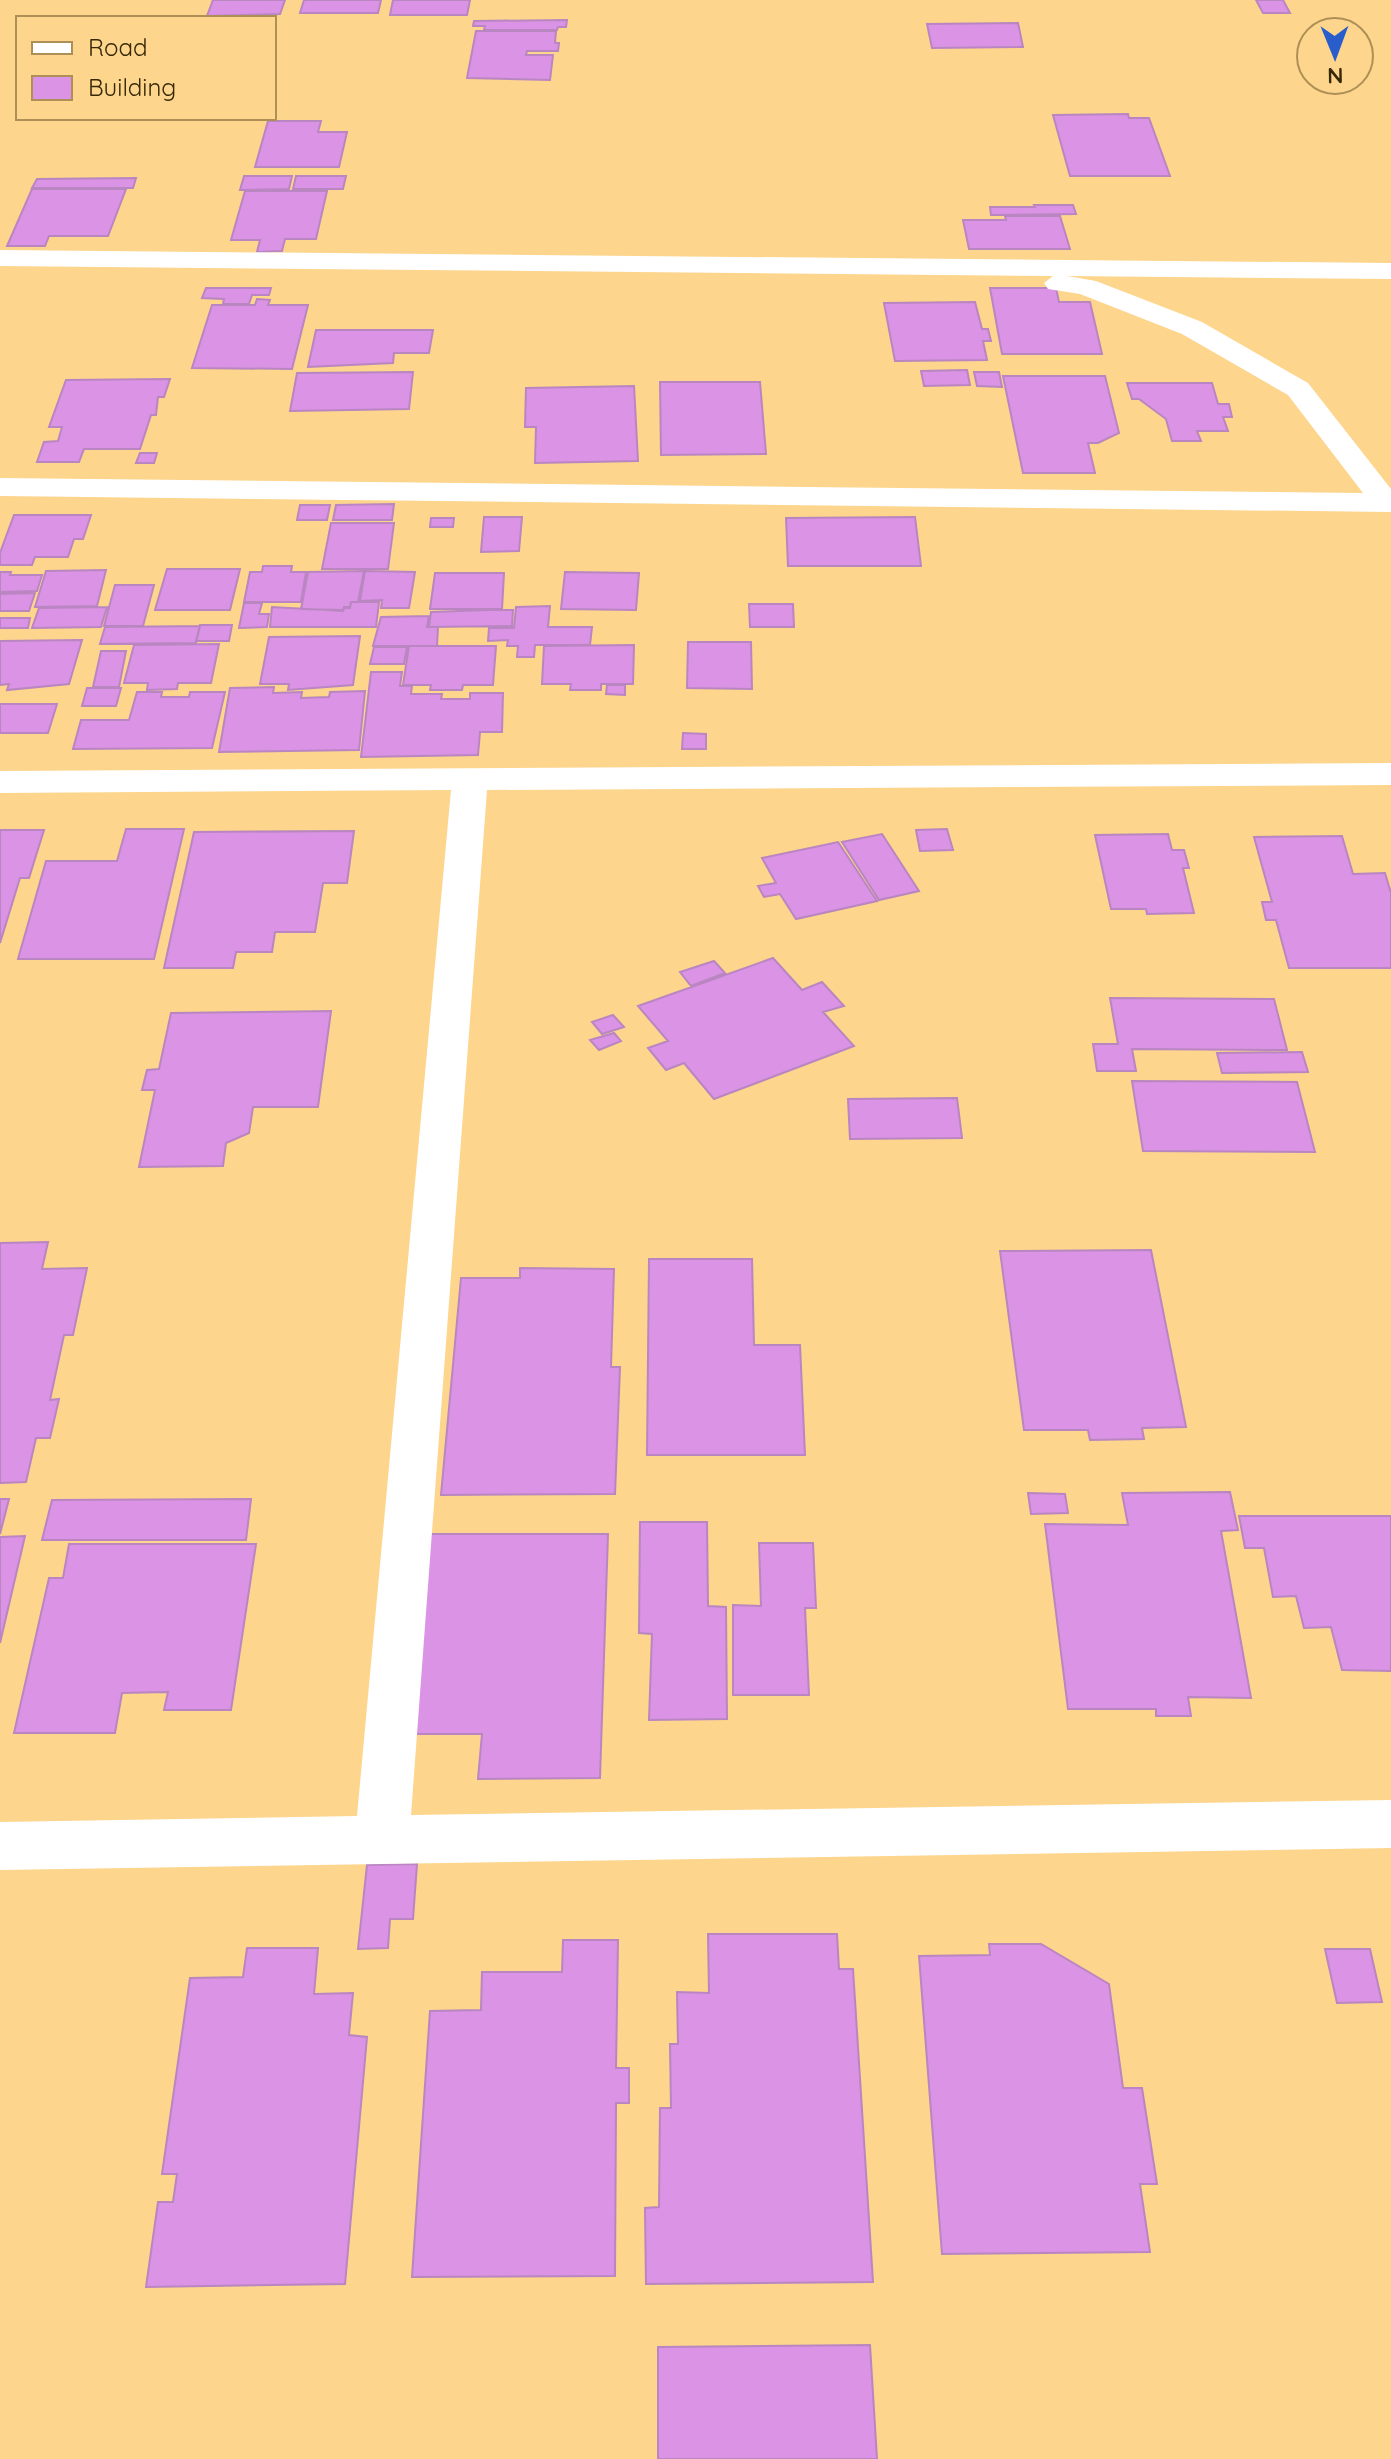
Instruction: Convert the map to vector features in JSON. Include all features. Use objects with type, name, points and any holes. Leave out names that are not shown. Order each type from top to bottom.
[{"type":"street","points":[[0,258],[1391,271]]},
{"type":"street","points":[[949,266],[1086,287],[1192,328],[1298,389],[1388,503]]},
{"type":"street","points":[[0,487],[1388,503]]},
{"type":"street","points":[[0,782],[1391,774]]},
{"type":"street","points":[[382,1840],[470,779]]},
{"type":"street","points":[[0,1846],[1391,1824]]},
{"type":"building","points":[[213,0],[285,0],[280,14],[207,16]]},
{"type":"building","points":[[304,0],[381,0],[378,13],[300,13]]},
{"type":"building","points":[[393,0],[470,0],[467,15],[390,15]]},
{"type":"building","points":[[1256,0],[1283,0],[1290,13],[1263,13]]},
{"type":"building","points":[[567,20],[566,27],[558,27],[557,30],[484,30],[485,26],[473,26],[474,21]]},
{"type":"building","points":[[1018,23],[1023,47],[932,48],[927,24]]},
{"type":"building","points":[[476,31],[556,31],[558,51],[527,51],[526,55],[553,55],[550,80],[467,78]]},
{"type":"building","points":[[1128,114],[1129,118],[1149,118],[1170,176],[1070,176],[1053,115]]},
{"type":"building","points":[[268,121],[321,121],[318,132],[347,132],[339,167],[255,167]]},
{"type":"building","points":[[244,176],[292,176],[289,189],[240,190]]},
{"type":"building","points":[[296,176],[346,176],[343,189],[293,189]]},
{"type":"building","points":[[136,178],[133,188],[32,188],[37,179]]},
{"type":"building","points":[[32,189],[126,189],[108,236],[49,236],[45,246],[7,246]]},
{"type":"building","points":[[245,191],[327,191],[316,239],[285,239],[282,251],[257,252],[260,240],[231,240]]},
{"type":"building","points":[[1073,205],[1076,214],[991,215],[990,207]]},
{"type":"building","points":[[1005,216],[1060,216],[1070,249],[969,249],[963,220],[1006,220]]},
{"type":"building","points":[[206,288],[271,288],[269,295],[252,295],[249,304],[223,304],[224,299],[202,298]]},
{"type":"building","points":[[990,288],[1056,288],[1059,302],[1090,302],[1102,354],[1002,354]]},
{"type":"building","points":[[257,299],[270,300],[268,305],[308,305],[292,369],[192,368],[212,305],[255,305]]},
{"type":"building","points":[[975,302],[982,329],[988,329],[991,341],[983,341],[987,360],[895,361],[884,303]]},
{"type":"building","points":[[316,330],[433,330],[429,353],[394,353],[393,363],[308,367]]},
{"type":"building","points":[[967,370],[970,385],[924,386],[921,371]]},
{"type":"building","points":[[413,372],[409,409],[290,411],[297,373]]},
{"type":"building","points":[[974,372],[999,372],[1002,387],[977,386]]},
{"type":"building","points":[[1003,376],[1105,376],[1119,433],[1098,443],[1088,443],[1095,473],[1023,473]]},
{"type":"building","points":[[170,379],[164,397],[158,397],[156,415],[151,415],[140,449],[84,449],[79,462],[37,462],[44,442],[58,441],[62,427],[49,427],[66,380]]},
{"type":"building","points":[[660,382],[760,382],[766,454],[661,455]]},
{"type":"building","points":[[1127,383],[1212,383],[1218,404],[1229,404],[1232,417],[1223,417],[1228,431],[1197,431],[1201,441],[1172,441],[1166,419],[1139,399],[1132,399]]},
{"type":"building","points":[[634,386],[638,461],[535,463],[536,427],[525,427],[526,388]]},
{"type":"building","points":[[140,453],[157,453],[154,463],[136,463]]},
{"type":"building","points":[[394,504],[392,520],[333,520],[336,505]]},
{"type":"building","points":[[300,505],[330,505],[327,520],[297,520]]},
{"type":"building","points":[[14,515],[91,515],[83,539],[74,539],[68,557],[35,557],[32,565],[0,565],[0,553]]},
{"type":"building","points":[[484,517],[522,517],[519,551],[481,552]]},
{"type":"building","points":[[915,517],[921,566],[788,566],[786,518]]},
{"type":"building","points":[[431,518],[454,518],[453,527],[430,527]]},
{"type":"building","points":[[331,523],[394,523],[388,569],[322,569]]},
{"type":"building","points":[[263,566],[292,566],[291,572],[306,572],[301,602],[244,602],[250,572],[262,572]]},
{"type":"building","points":[[167,569],[240,569],[230,610],[155,610]]},
{"type":"building","points":[[106,570],[97,606],[35,607],[46,571]]},
{"type":"building","points":[[364,571],[358,602],[351,602],[350,607],[343,610],[301,609],[308,572]]},
{"type":"building","points":[[365,571],[415,572],[409,608],[381,608],[382,600],[360,601]]},
{"type":"building","points":[[0,572],[42,575],[37,591],[0,592]]},
{"type":"building","points":[[565,572],[639,573],[636,610],[561,609]]},
{"type":"building","points":[[435,573],[504,573],[502,609],[430,609]]},
{"type":"building","points":[[115,585],[154,585],[143,626],[104,626]]},
{"type":"building","points":[[35,593],[29,611],[0,611],[0,594]]},
{"type":"building","points":[[351,602],[379,602],[376,627],[270,627],[272,607],[343,611],[350,608]]},
{"type":"building","points":[[244,603],[262,603],[259,614],[269,614],[267,627],[239,628]]},
{"type":"building","points":[[749,604],[793,604],[794,627],[750,627]]},
{"type":"building","points":[[550,606],[548,627],[592,627],[590,645],[535,645],[534,657],[517,657],[518,646],[507,646],[508,640],[488,641],[489,628],[514,628],[516,607]]},
{"type":"building","points":[[107,607],[101,627],[32,628],[39,608]]},
{"type":"building","points":[[513,610],[512,626],[429,627],[431,612]]},
{"type":"building","points":[[429,616],[427,627],[438,627],[437,646],[373,646],[381,617]]},
{"type":"building","points":[[0,618],[30,618],[28,628],[0,628]]},
{"type":"building","points":[[200,625],[232,625],[229,641],[196,641]]},
{"type":"building","points":[[200,626],[196,643],[100,644],[105,627]]},
{"type":"building","points":[[360,636],[353,685],[288,690],[289,684],[260,684],[269,637]]},
{"type":"building","points":[[82,640],[69,684],[7,690],[9,684],[0,685],[0,641]]},
{"type":"building","points":[[688,642],[751,642],[752,689],[687,688]]},
{"type":"building","points":[[219,644],[211,683],[178,683],[177,689],[147,690],[148,683],[124,683],[134,645]]},
{"type":"building","points":[[634,645],[633,684],[601,684],[601,690],[570,690],[571,684],[542,684],[544,646]]},
{"type":"building","points":[[409,646],[496,646],[493,685],[463,685],[462,690],[430,690],[431,685],[403,685]]},
{"type":"building","points":[[374,647],[407,647],[404,664],[370,664]]},
{"type":"building","points":[[101,651],[126,651],[119,687],[93,687]]},
{"type":"building","points":[[371,672],[402,672],[400,686],[412,686],[411,694],[442,694],[441,699],[470,699],[470,693],[503,693],[502,732],[480,732],[478,755],[361,757]]},
{"type":"building","points":[[607,685],[625,685],[625,695],[606,694]]},
{"type":"building","points":[[274,687],[273,693],[302,692],[301,698],[329,697],[330,692],[365,691],[359,750],[219,752],[230,688]]},
{"type":"building","points":[[87,688],[121,688],[116,706],[82,706]]},
{"type":"building","points":[[137,692],[162,692],[161,697],[189,697],[190,692],[225,692],[212,748],[73,749],[81,720],[129,720]]},
{"type":"building","points":[[0,704],[57,704],[48,733],[0,733]]},
{"type":"building","points":[[683,733],[706,734],[706,749],[682,749]]},
{"type":"building","points":[[126,829],[184,829],[154,959],[18,959],[46,861],[117,861]]},
{"type":"building","points":[[947,829],[953,850],[920,851],[916,830]]},
{"type":"building","points":[[0,830],[44,830],[29,878],[20,878],[0,943]]},
{"type":"building","points":[[354,831],[347,883],[323,883],[315,932],[275,932],[272,952],[236,952],[233,968],[164,968],[194,832]]},
{"type":"building","points":[[882,834],[919,891],[879,900],[842,842]]},
{"type":"building","points":[[1168,834],[1172,850],[1184,850],[1189,868],[1183,868],[1194,913],[1147,914],[1146,909],[1111,909],[1095,835]]},
{"type":"building","points":[[1342,836],[1353,874],[1385,873],[1391,893],[1391,968],[1289,968],[1276,920],[1266,920],[1262,902],[1272,902],[1254,837]]},
{"type":"building","points":[[838,842],[877,901],[796,919],[780,894],[764,897],[758,886],[776,883],[762,858]]},
{"type":"building","points":[[773,958],[802,990],[822,982],[844,1006],[823,1012],[854,1046],[714,1099],[684,1063],[666,1070],[648,1048],[668,1041],[638,1006]]},
{"type":"building","points":[[714,961],[725,973],[691,986],[680,972]]},
{"type":"building","points":[[1110,998],[1274,999],[1287,1050],[1132,1049],[1136,1071],[1097,1071],[1093,1044],[1118,1044]]},
{"type":"building","points":[[331,1011],[318,1107],[253,1107],[249,1133],[226,1143],[223,1166],[139,1167],[155,1090],[142,1090],[147,1070],[159,1069],[171,1013]]},
{"type":"building","points":[[613,1015],[624,1027],[602,1034],[592,1022]]},
{"type":"building","points":[[614,1033],[621,1041],[599,1050],[590,1040]]},
{"type":"building","points":[[1302,1052],[1308,1072],[1222,1073],[1217,1053]]},
{"type":"building","points":[[1132,1081],[1297,1082],[1315,1152],[1143,1151]]},
{"type":"building","points":[[957,1098],[962,1138],[850,1139],[848,1099]]},
{"type":"building","points":[[48,1242],[42,1269],[87,1268],[73,1335],[64,1335],[50,1400],[59,1399],[50,1438],[36,1438],[26,1482],[0,1483],[0,1243]]},
{"type":"building","points":[[1151,1250],[1186,1427],[1142,1428],[1144,1439],[1090,1440],[1088,1430],[1024,1430],[1000,1251]]},
{"type":"building","points":[[649,1259],[752,1259],[754,1345],[800,1345],[805,1455],[647,1455]]},
{"type":"building","points":[[520,1268],[614,1269],[611,1367],[620,1367],[615,1494],[441,1495],[461,1278],[520,1278]]},
{"type":"building","points":[[1230,1492],[1238,1530],[1221,1531],[1251,1698],[1188,1697],[1191,1716],[1156,1716],[1156,1709],[1068,1709],[1045,1524],[1128,1525],[1122,1493]]},
{"type":"building","points":[[1028,1493],[1065,1494],[1068,1513],[1031,1514]]},
{"type":"building","points":[[0,1499],[9,1499],[0,1534]]},
{"type":"building","points":[[251,1499],[246,1540],[42,1540],[52,1500]]},
{"type":"building","points":[[1239,1516],[1391,1516],[1391,1671],[1342,1670],[1331,1627],[1304,1628],[1296,1596],[1273,1597],[1264,1548],[1245,1548]]},
{"type":"building","points":[[640,1522],[707,1522],[708,1606],[726,1607],[727,1719],[649,1720],[652,1634],[639,1633]]},
{"type":"building","points":[[423,1534],[608,1534],[600,1778],[478,1779],[482,1734],[404,1734]]},
{"type":"building","points":[[25,1536],[0,1643],[0,1537]]},
{"type":"building","points":[[759,1543],[813,1543],[816,1608],[805,1608],[809,1695],[733,1695],[733,1605],[761,1606]]},
{"type":"building","points":[[69,1544],[256,1544],[231,1710],[164,1710],[168,1692],[122,1693],[115,1733],[14,1733],[49,1578],[63,1578]]},
{"type":"building","points":[[417,1864],[413,1919],[390,1919],[388,1948],[358,1949],[367,1865]]},
{"type":"building","points":[[708,1934],[837,1934],[839,1969],[853,1969],[873,2282],[646,2284],[645,2208],[659,2207],[660,2108],[671,2108],[670,2044],[678,2044],[677,1992],[709,1993]]},
{"type":"building","points":[[563,1940],[618,1940],[616,2068],[629,2068],[629,2103],[616,2103],[615,2276],[412,2277],[430,2011],[481,2010],[482,1972],[562,1972]]},
{"type":"building","points":[[989,1944],[1041,1944],[1109,1984],[1123,2088],[1142,2088],[1157,2184],[1140,2184],[1150,2252],[942,2254],[919,1956],[990,1955]]},
{"type":"building","points":[[247,1948],[318,1948],[314,1994],[353,1993],[349,2035],[367,2037],[345,2284],[146,2287],[158,2202],[173,2202],[177,2174],[162,2174],[190,1978],[243,1977]]},
{"type":"building","points":[[1325,1949],[1370,1949],[1382,2002],[1337,2003]]},
{"type":"building","points":[[870,2345],[877,2459],[658,2459],[658,2347]]}]
